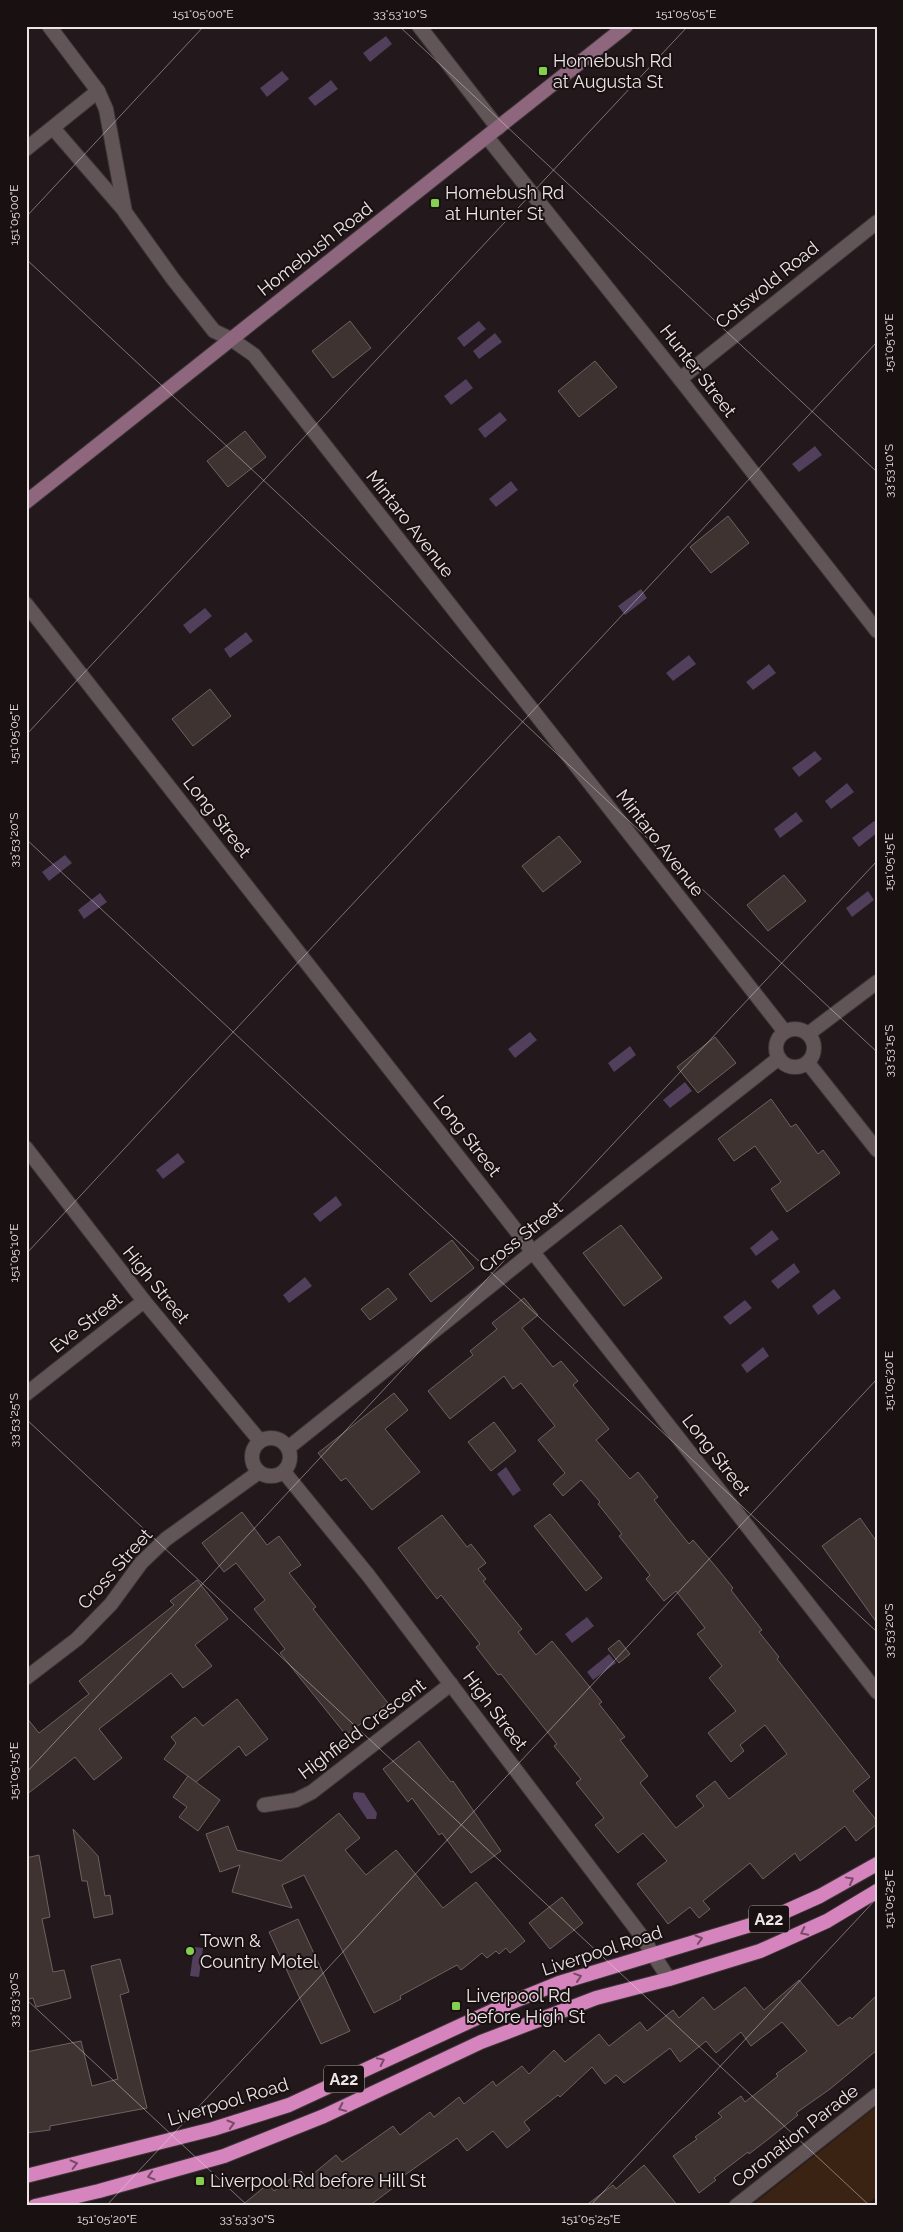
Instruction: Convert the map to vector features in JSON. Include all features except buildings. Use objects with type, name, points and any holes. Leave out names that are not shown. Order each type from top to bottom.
[{"type":"highway","name":"Liverpool Road","points":[[26,2176],[213,2129],[289,2105],[505,2004],[559,1983],[652,1953],[764,1921],[820,1896],[877,1864]]},
{"type":"highway","name":"A22","points":[[35,2206],[99,2191],[224,2156],[324,2116],[481,2042],[596,1998],[739,1958],[796,1936],[827,1921],[877,1891]]},
{"type":"main road","name":"Homebush Road","points":[[26,502],[626,26]]},
{"type":"street","name":"Mintaro Avenue","points":[[49,26],[98,91],[106,109],[125,212],[173,279],[214,331],[231,339],[254,355],[785,1032]]},
{"type":"street","name":"Hunter Street","points":[[419,26],[493,132],[680,379],[877,630]]},
{"type":"street","points":[[26,149],[98,91]]},
{"type":"street","points":[[53,128],[125,212]]},
{"type":"street","name":"Cotswold Road","points":[[680,379],[877,222]]},
{"type":"street","name":"Long Street","points":[[26,604],[534,1251],[877,1692]]},
{"type":"street","points":[[808,1034],[877,982]]},
{"type":"street","points":[[797,1029],[808,1034],[812,1039],[814,1052],[808,1062],[796,1067],[789,1066],[779,1058],[777,1041],[785,1032],[797,1029]]},
{"type":"street","name":"Cross Street","points":[[288,1448],[779,1058]]},
{"type":"street","points":[[808,1062],[877,1150]]},
{"type":"street","name":"High Street","points":[[26,1148],[32,1167],[260,1441]]},
{"type":"street","name":"Eve Street","points":[[26,1394],[144,1301]]},
{"type":"street","points":[[273,1438],[280,1440],[288,1448],[290,1461],[284,1472],[271,1476],[259,1472],[255,1467],[252,1454],[260,1441],[273,1438]]},
{"type":"street","name":"Cross Street","points":[[26,1678],[77,1639],[111,1604],[142,1562],[166,1539],[259,1472]]},
{"type":"street","name":"High Street","points":[[284,1472],[368,1575],[451,1684],[652,1953],[669,1979]]},
{"type":"street","name":"Highfield Crescent","points":[[264,1805],[296,1800],[312,1792],[451,1684]]},
{"type":"street","name":"Coronation Parade","points":[[736,2206],[877,2095]]},
{"type":"shaded area","points":[[386,36],[392,44],[370,62],[363,53]]},
{"type":"shaded area","points":[[282,71],[289,79],[267,97],[260,88]]},
{"type":"shaded area","points":[[331,80],[338,89],[315,106],[308,98]]},
{"type":"shaded area","points":[[479,321],[486,329],[464,347],[457,338]]},
{"type":"shaded area","points":[[495,333],[502,342],[479,359],[473,351]]},
{"type":"shaded area","points":[[466,379],[473,388],[451,405],[444,396]]},
{"type":"shaded area","points":[[500,412],[507,420],[485,438],[478,429]]},
{"type":"shaded area","points":[[815,446],[822,455],[799,472],[792,464]]},
{"type":"shaded area","points":[[511,481],[518,490],[496,507],[489,499]]},
{"type":"shaded area","points":[[641,589],[647,598],[625,615],[618,606]]},
{"type":"shaded area","points":[[205,608],[212,616],[190,634],[183,625]]},
{"type":"shaded area","points":[[246,632],[253,641],[230,658],[224,649]]},
{"type":"shaded area","points":[[689,655],[696,664],[673,681],[666,673]]},
{"type":"shaded area","points":[[769,664],[776,673],[753,690],[746,682]]},
{"type":"shaded area","points":[[815,751],[822,759],[799,777],[792,768]]},
{"type":"shaded area","points":[[847,783],[854,792],[831,809],[825,801]]},
{"type":"shaded area","points":[[796,812],[803,821],[780,838],[774,829]]},
{"type":"shaded area","points":[[874,821],[877,824],[877,833],[859,847],[852,838]]},
{"type":"shaded area","points":[[65,855],[72,863],[49,881],[42,872]]},
{"type":"shaded area","points":[[868,891],[874,900],[852,917],[846,908]]},
{"type":"shaded area","points":[[100,893],[107,902],[84,919],[78,910]]},
{"type":"shaded area","points":[[530,1032],[537,1040],[515,1058],[508,1049]]},
{"type":"shaded area","points":[[630,1046],[636,1055],[614,1072],[608,1063]]},
{"type":"shaded area","points":[[685,1082],[692,1091],[670,1108],[663,1100]]},
{"type":"shaded area","points":[[178,1153],[185,1162],[163,1179],[156,1170]]},
{"type":"shaded area","points":[[336,1196],[342,1205],[320,1222],[313,1214]]},
{"type":"shaded area","points":[[772,1230],[779,1239],[756,1256],[750,1248]]},
{"type":"shaded area","points":[[794,1263],[800,1272],[778,1289],[771,1281]]},
{"type":"shaded area","points":[[305,1277],[312,1286],[289,1303],[283,1295]]},
{"type":"shaded area","points":[[834,1289],[841,1298],[818,1315],[812,1306]]},
{"type":"shaded area","points":[[745,1300],[752,1308],[730,1325],[723,1317]]},
{"type":"shaded area","points":[[763,1347],[769,1356],[747,1373],[741,1365]]},
{"type":"shaded area","points":[[506,1467],[521,1490],[513,1496],[497,1474]]},
{"type":"shaded area","points":[[587,1617],[594,1626],[572,1643],[565,1634]]},
{"type":"shaded area","points":[[609,1654],[616,1663],[593,1680],[587,1672]]},
{"type":"shaded area","points":[[353,1793],[364,1793],[377,1813],[376,1819],[367,1819],[353,1798]]},
{"type":"shaded area","points":[[194,1947],[203,1948],[199,1977],[190,1976]]},
{"type":"shaded area","points":[[877,2106],[877,2196],[865,2206],[751,2206]]},
{"type":"place","name":"Homebush Rd at Augusta St","points":[[543,71]]},
{"type":"place","name":"Homebush Rd at Hunter St","points":[[435,203]]},
{"type":"place","name":"Town & Country Motel","points":[[190,1951]]},
{"type":"place","name":"Liverpool Rd before High St","points":[[456,2006]]},
{"type":"place","name":"Liverpool Rd before Hill St","points":[[200,2181]]}]
